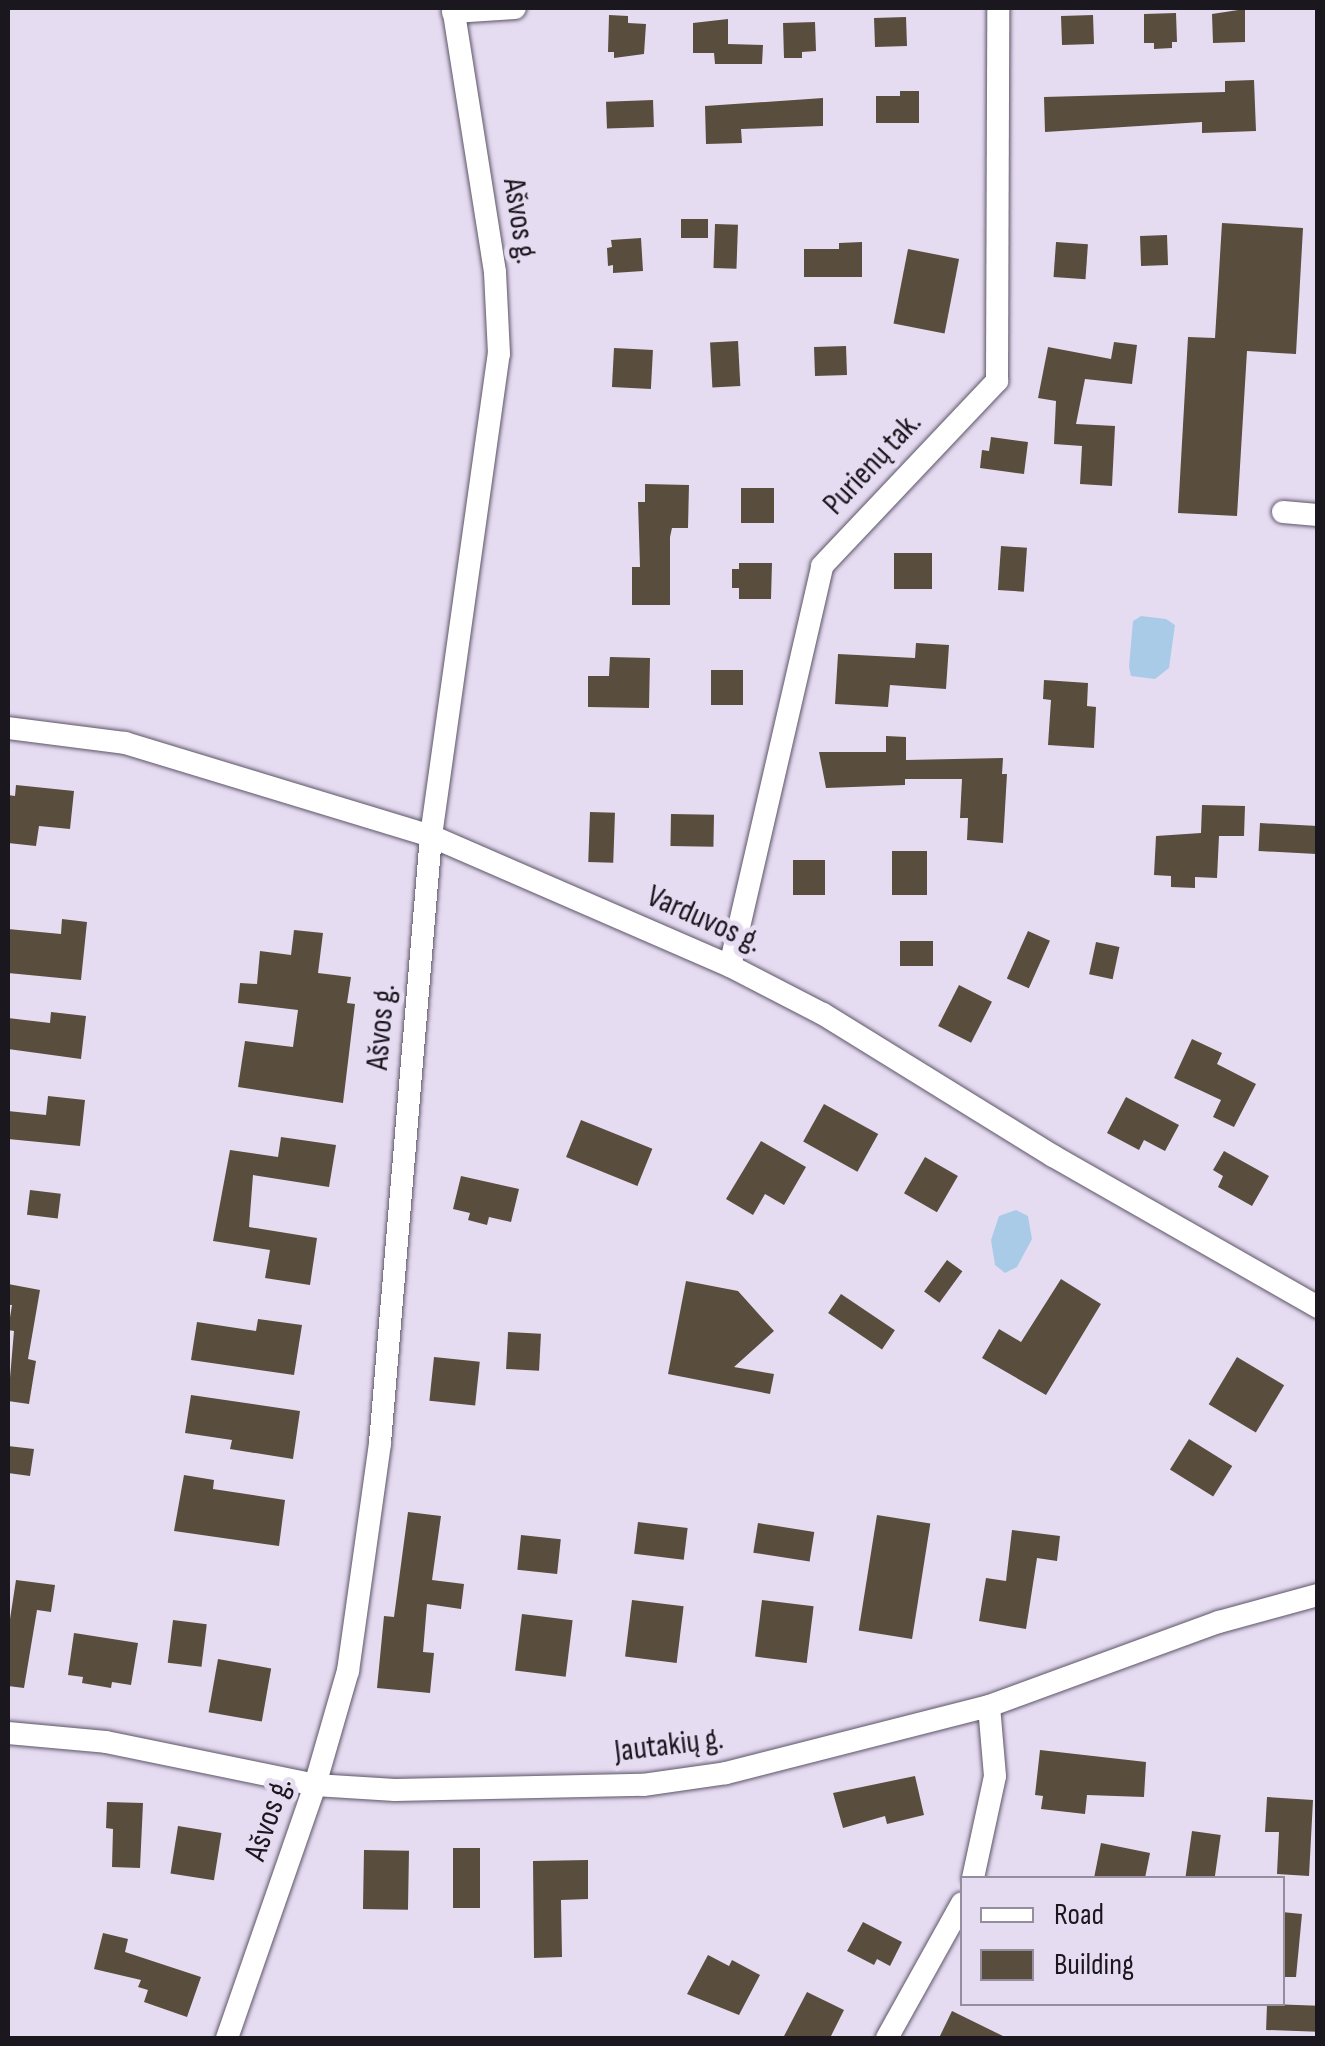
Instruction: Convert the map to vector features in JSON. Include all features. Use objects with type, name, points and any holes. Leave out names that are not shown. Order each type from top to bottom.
[{"type":"street","points":[[453,10],[514,8]]},
{"type":"street","name":"Purienų tak.","points":[[730,966],[822,566],[997,381],[998,8]]},
{"type":"street","name":"Ašvos g.","points":[[227,2038],[315,1784],[348,1671],[380,1443],[431,836],[499,354],[495,272],[453,10]]},
{"type":"street","points":[[1284,512],[1318,515]]},
{"type":"street","name":"Varduvos g.","points":[[8,728],[124,743],[431,836],[730,966],[823,1014],[1052,1156],[1318,1307]]},
{"type":"street","name":"Jautakių g.","points":[[8,1734],[106,1742],[315,1784],[414,1790],[643,1784],[726,1773],[989,1706],[1219,1622],[1318,1596]]},
{"type":"street","points":[[973,1876],[995,1776],[989,1706]]},
{"type":"street","points":[[887,2038],[960,1907]]},
{"type":"water","points":[[1141,616],[1166,619],[1175,625],[1169,668],[1155,679],[1131,676],[1129,667],[1133,621]]},
{"type":"water","points":[[1016,1210],[1028,1216],[1032,1239],[1017,1267],[1005,1273],[995,1265],[991,1240],[999,1216]]},
{"type":"building","points":[[1245,9],[1245,42],[1213,43],[1212,14]]},
{"type":"building","points":[[1176,13],[1177,42],[1172,42],[1172,48],[1154,49],[1154,43],[1144,43],[1144,14]]},
{"type":"building","points":[[609,15],[628,16],[628,23],[646,24],[644,54],[614,58],[614,52],[608,52]]},
{"type":"building","points":[[1093,15],[1094,44],[1062,45],[1061,16]]},
{"type":"building","points":[[906,17],[907,46],[875,47],[874,18]]},
{"type":"building","points":[[728,19],[728,44],[763,45],[762,64],[715,64],[714,53],[693,53],[693,23]]},
{"type":"building","points":[[815,22],[816,51],[802,52],[802,58],[784,58],[783,23]]},
{"type":"building","points":[[1254,80],[1256,131],[1202,133],[1202,122],[1045,132],[1044,97],[1225,92],[1225,81]]},
{"type":"building","points":[[900,91],[919,91],[919,123],[876,123],[876,96],[900,96]]},
{"type":"building","points":[[823,98],[823,126],[741,129],[742,143],[706,144],[705,106]]},
{"type":"building","points":[[653,100],[654,127],[607,129],[606,102]]},
{"type":"building","points":[[681,219],[708,219],[708,238],[681,238]]},
{"type":"building","points":[[1222,223],[1303,228],[1296,354],[1247,351],[1237,516],[1178,513],[1188,337],[1215,338]]},
{"type":"building","points":[[715,224],[738,225],[736,269],[713,268]]},
{"type":"building","points":[[1167,235],[1168,265],[1141,266],[1140,236]]},
{"type":"building","points":[[641,238],[643,271],[613,273],[613,265],[608,266],[607,248],[612,247],[611,240]]},
{"type":"building","points":[[862,242],[862,277],[804,277],[804,249],[839,249],[839,243]]},
{"type":"building","points":[[1056,242],[1088,244],[1085,279],[1054,277]]},
{"type":"building","points":[[908,249],[959,259],[945,334],[893,324]]},
{"type":"building","points":[[738,341],[740,386],[712,387],[710,342]]},
{"type":"building","points":[[1114,342],[1137,345],[1132,384],[1085,379],[1076,424],[1115,426],[1112,486],[1080,484],[1082,446],[1054,444],[1056,401],[1038,398],[1048,347],[1111,359]]},
{"type":"building","points":[[846,346],[847,375],[815,376],[814,347]]},
{"type":"building","points":[[614,348],[653,350],[651,389],[612,387]]},
{"type":"building","points":[[991,437],[1028,442],[1024,474],[980,468],[982,450],[989,451]]},
{"type":"building","points":[[645,484],[689,485],[688,528],[672,528],[670,537],[670,605],[632,605],[632,567],[640,567],[638,502],[645,502]]},
{"type":"building","points":[[741,488],[774,488],[774,523],[741,523]]},
{"type":"building","points":[[1001,546],[1027,548],[1024,592],[998,590]]},
{"type":"building","points":[[894,553],[932,553],[932,589],[894,589]]},
{"type":"building","points":[[739,563],[772,563],[771,599],[739,599],[739,588],[732,588],[732,569],[739,569]]},
{"type":"building","points":[[916,643],[949,645],[946,689],[890,685],[888,707],[835,704],[838,654],[915,658]]},
{"type":"building","points":[[610,657],[650,658],[649,708],[588,707],[588,676],[609,676]]},
{"type":"building","points":[[711,670],[743,670],[743,705],[711,705]]},
{"type":"building","points":[[1044,680],[1088,683],[1087,706],[1096,707],[1094,748],[1048,745],[1051,700],[1043,699]]},
{"type":"building","points":[[886,736],[906,737],[906,760],[1003,758],[1002,774],[1007,774],[1003,843],[967,840],[968,818],[960,818],[962,779],[905,779],[905,785],[826,788],[819,752],[886,752]]},
{"type":"building","points":[[16,785],[74,791],[70,829],[39,826],[36,846],[8,843],[8,795],[15,796]]},
{"type":"building","points":[[1202,805],[1245,806],[1244,836],[1219,836],[1217,878],[1195,877],[1195,888],[1171,887],[1171,876],[1154,875],[1156,836],[1201,833]]},
{"type":"building","points":[[590,812],[615,813],[613,863],[588,862]]},
{"type":"building","points":[[671,814],[714,815],[713,847],[670,846]]},
{"type":"building","points":[[1260,823],[1318,826],[1316,854],[1259,851]]},
{"type":"building","points":[[892,851],[927,851],[927,895],[892,895]]},
{"type":"building","points":[[793,860],[825,860],[825,895],[793,895]]},
{"type":"building","points":[[62,919],[87,922],[81,980],[8,973],[8,929],[61,934]]},
{"type":"building","points":[[294,930],[323,933],[318,973],[351,977],[347,1003],[355,1004],[343,1103],[238,1087],[245,1041],[293,1047],[298,1010],[238,1003],[240,983],[257,984],[260,951],[291,955]]},
{"type":"building","points":[[1028,931],[1050,941],[1029,988],[1007,979]]},
{"type":"building","points":[[900,941],[933,941],[933,966],[900,966]]},
{"type":"building","points":[[1096,942],[1119,947],[1113,979],[1089,974]]},
{"type":"building","points":[[959,985],[992,1002],[971,1043],[938,1026]]},
{"type":"building","points":[[51,1012],[86,1016],[81,1059],[8,1049],[8,1018],[50,1023]]},
{"type":"building","points":[[1192,1039],[1222,1053],[1217,1064],[1256,1084],[1234,1127],[1213,1117],[1221,1100],[1174,1078]]},
{"type":"building","points":[[48,1096],[85,1100],[80,1146],[8,1139],[8,1111],[46,1115]]},
{"type":"building","points":[[1126,1097],[1179,1125],[1165,1151],[1144,1140],[1139,1150],[1107,1133]]},
{"type":"building","points":[[824,1104],[878,1134],[857,1172],[803,1142]]},
{"type":"building","points":[[581,1120],[652,1149],[637,1186],[566,1157]]},
{"type":"building","points":[[281,1137],[336,1145],[329,1187],[253,1175],[249,1227],[317,1238],[310,1285],[265,1278],[270,1250],[213,1241],[230,1150],[278,1157]]},
{"type":"building","points":[[761,1141],[806,1167],[784,1205],[765,1194],[753,1215],[726,1199]]},
{"type":"building","points":[[1224,1151],[1269,1176],[1252,1206],[1218,1187],[1223,1176],[1213,1170]]},
{"type":"building","points":[[925,1157],[958,1176],[937,1212],[904,1193]]},
{"type":"building","points":[[461,1176],[519,1189],[511,1222],[489,1217],[487,1225],[468,1220],[470,1213],[453,1209]]},
{"type":"building","points":[[30,1190],[61,1194],[58,1219],[27,1215]]},
{"type":"building","points":[[947,1260],[962,1271],[939,1303],[924,1292]]},
{"type":"building","points":[[1061,1279],[1101,1304],[1046,1395],[982,1358],[999,1329],[1021,1342]]},
{"type":"building","points":[[686,1281],[738,1291],[774,1331],[734,1367],[774,1374],[770,1394],[668,1374]]},
{"type":"building","points":[[8,1284],[40,1290],[28,1359],[36,1361],[29,1404],[8,1401],[14,1331],[8,1330],[12,1305],[8,1305]]},
{"type":"building","points":[[841,1294],[895,1330],[882,1349],[828,1313]]},
{"type":"building","points":[[258,1319],[302,1325],[294,1375],[191,1360],[197,1322],[256,1331]]},
{"type":"building","points":[[508,1332],[541,1334],[539,1371],[506,1369]]},
{"type":"building","points":[[434,1357],[480,1362],[475,1406],[429,1401]]},
{"type":"building","points":[[1237,1357],[1284,1385],[1256,1432],[1209,1404]]},
{"type":"building","points":[[191,1395],[300,1411],[293,1459],[230,1449],[232,1440],[185,1433]]},
{"type":"building","points":[[1189,1439],[1232,1466],[1213,1497],[1170,1470]]},
{"type":"building","points":[[8,1446],[34,1449],[30,1476],[8,1473]]},
{"type":"building","points":[[184,1475],[214,1480],[213,1489],[285,1500],[279,1546],[174,1531]]},
{"type":"building","points":[[408,1512],[441,1516],[432,1580],[464,1584],[461,1609],[427,1604],[423,1652],[434,1653],[430,1693],[377,1688],[384,1616],[394,1617]]},
{"type":"building","points":[[877,1515],[930,1523],[912,1639],[859,1631]]},
{"type":"building","points":[[638,1522],[688,1528],[684,1560],[634,1554]]},
{"type":"building","points":[[758,1523],[814,1532],[810,1562],[753,1553]]},
{"type":"building","points":[[1012,1530],[1060,1536],[1057,1561],[1037,1558],[1026,1629],[979,1621],[986,1578],[1006,1581]]},
{"type":"building","points":[[521,1535],[561,1539],[557,1574],[517,1570]]},
{"type":"building","points":[[16,1580],[55,1585],[51,1612],[37,1610],[24,1688],[8,1686],[8,1632]]},
{"type":"building","points":[[632,1600],[684,1606],[677,1663],[625,1657]]},
{"type":"building","points":[[762,1600],[814,1606],[807,1663],[755,1657]]},
{"type":"building","points":[[522,1614],[573,1620],[566,1677],[515,1671]]},
{"type":"building","points":[[173,1620],[207,1624],[202,1667],[168,1663]]},
{"type":"building","points":[[74,1633],[138,1643],[131,1685],[112,1682],[111,1688],[82,1683],[83,1677],[68,1675]]},
{"type":"building","points":[[218,1659],[271,1668],[262,1722],[209,1712]]},
{"type":"building","points":[[1040,1750],[1146,1762],[1144,1797],[1087,1795],[1085,1814],[1041,1809],[1043,1796],[1035,1795]]},
{"type":"building","points":[[915,1776],[924,1815],[887,1824],[885,1816],[843,1828],[833,1793]]},
{"type":"building","points":[[1267,1797],[1313,1800],[1309,1876],[1277,1874],[1279,1832],[1265,1832]]},
{"type":"building","points":[[107,1802],[143,1803],[140,1868],[112,1867],[113,1829],[106,1828]]},
{"type":"building","points":[[178,1826],[221,1833],[214,1880],[170,1873]]},
{"type":"building","points":[[1192,1831],[1221,1835],[1215,1876],[1186,1876]]},
{"type":"building","points":[[1101,1843],[1150,1853],[1145,1876],[1094,1876]]},
{"type":"building","points":[[453,1848],[480,1848],[480,1908],[453,1908]]},
{"type":"building","points":[[364,1850],[409,1851],[408,1910],[363,1909]]},
{"type":"building","points":[[588,1860],[588,1899],[561,1900],[562,1957],[534,1958],[533,1861]]},
{"type":"building","points":[[1285,1912],[1302,1914],[1296,1977],[1285,1977]]},
{"type":"building","points":[[863,1922],[902,1942],[890,1966],[877,1959],[874,1965],[847,1951]]},
{"type":"building","points":[[103,1933],[128,1939],[125,1952],[201,1977],[187,2017],[144,2002],[148,1990],[138,1987],[141,1980],[94,1969]]},
{"type":"building","points":[[708,1955],[729,1966],[732,1960],[760,1975],[739,2015],[687,1994]]},
{"type":"building","points":[[807,1992],[844,2010],[830,2038],[783,2038]]},
{"type":"building","points":[[1267,2006],[1318,2006],[1317,2032],[1266,2030]]},
{"type":"building","points":[[952,2011],[1007,2038],[939,2038]]}]
